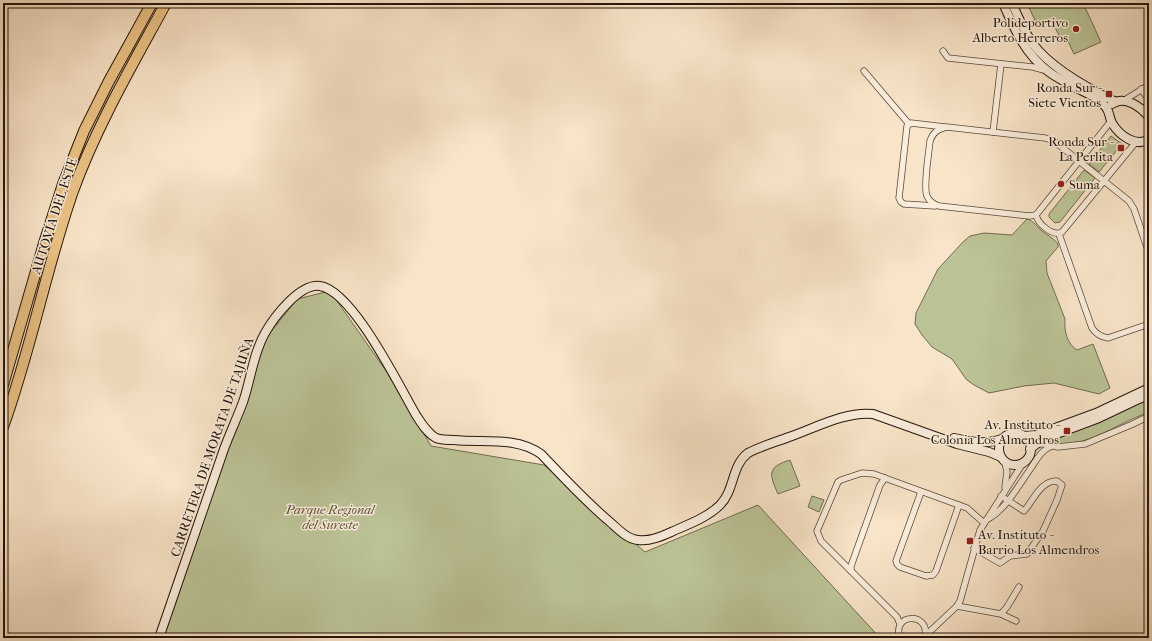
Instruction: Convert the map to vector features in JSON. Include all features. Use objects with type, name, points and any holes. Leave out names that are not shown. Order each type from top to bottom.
[{"type":"highway","name":"AUTOVÍA DEL ESTE","points":[[3,385],[62,184],[87,124],[152,3]]},
{"type":"highway","name":"AUTOVÍA DEL ESTE","points":[[3,427],[74,190],[95,138],[119,88],[166,3]]},
{"type":"main road","points":[[1004,3],[1011,22],[1022,42],[1048,71],[1098,99],[1108,112],[1110,121],[1126,138],[1136,142],[1148,141]]},
{"type":"main road","points":[[1012,3],[1028,37],[1039,51],[1054,65],[1120,101],[1137,106],[1149,117]]},
{"type":"main road","points":[[1108,112],[1109,108],[1120,101]]},
{"type":"main road","name":"CARRETERA DE MORATA DE TAJUÑA","points":[[159,638],[224,449],[244,399],[261,340],[272,321],[281,311],[298,294],[310,287],[321,286],[333,292],[362,322],[416,415],[431,434],[438,439],[465,442],[517,443],[536,450],[589,504],[622,533],[633,539],[644,540],[657,537],[688,525],[713,512],[719,507],[727,496],[740,461],[744,456],[754,450],[848,416],[863,413],[873,414],[957,444],[989,452],[1003,459]]},
{"type":"main road","points":[[1149,388],[1096,412],[1036,435],[1024,436],[1014,433],[1009,434],[1004,438],[999,447],[1003,459],[1011,464],[1017,465],[1023,463],[1034,446],[1042,439],[1099,418],[1139,399],[1149,396]]},
{"type":"main road","name":"CARRETERA DE MORATA DE TAJUÑA","points":[[919,430],[983,443],[1004,438]]},
{"type":"main road","points":[[1024,436],[1028,442],[1034,446]]},
{"type":"street","points":[[943,51],[948,58],[1033,67],[1048,71]]},
{"type":"street","points":[[993,132],[1001,64]]},
{"type":"street","points":[[864,71],[909,124]]},
{"type":"street","points":[[1120,101],[1149,85]]},
{"type":"street","points":[[1141,89],[1149,100]]},
{"type":"street","points":[[909,124],[907,126],[899,198],[901,202],[904,204],[939,206],[1029,216],[1036,215],[1110,121]]},
{"type":"street","points":[[909,124],[914,123],[1046,138],[1054,141],[1104,180],[1132,205],[1149,253]]},
{"type":"street","points":[[939,206],[933,204],[929,200],[925,190],[930,141],[932,135],[936,131],[947,127]]},
{"type":"street","points":[[1059,234],[1066,229],[1136,142]]},
{"type":"street","points":[[1036,215],[1037,219],[1046,228],[1059,234]]},
{"type":"street","points":[[1059,234],[1092,328],[1095,332],[1104,338],[1108,338],[1149,324]]},
{"type":"street","points":[[1034,446],[1046,444],[1052,446],[1086,444],[1149,416]]},
{"type":"street","points":[[985,522],[994,516],[1008,500],[1042,452],[1052,446]]},
{"type":"street","points":[[1001,496],[1006,483],[1007,472],[1003,459]]},
{"type":"street","points":[[925,637],[957,606],[960,601],[974,548],[985,522],[1023,463]]},
{"type":"street","points":[[900,638],[898,633],[900,624],[897,617],[821,541],[818,531],[838,482],[862,473],[869,473],[967,508],[985,522]]},
{"type":"street","points":[[851,571],[851,566],[880,485],[885,478]]},
{"type":"street","points":[[974,548],[1000,563],[1010,556],[1027,554],[1043,531],[1062,485],[1057,481],[1048,482],[1024,510],[1001,496]]},
{"type":"street","points":[[921,492],[896,561],[900,567],[926,576],[930,576],[936,571],[959,505]]},
{"type":"street","points":[[1001,614],[1019,587]]},
{"type":"street","points":[[957,606],[1001,614],[1016,621]]},
{"type":"street","points":[[900,624],[911,618],[919,620],[923,623],[934,624],[944,619]]},
{"type":"street","points":[[923,623],[925,628],[925,637]]},
{"type":"green space","name":"Polideportivo Alberto Herreros","points":[[1027,3],[1083,3],[1101,42],[1074,54],[1066,37],[1061,39],[1051,20],[1038,27]]},
{"type":"green space","points":[[1111,136],[1122,144],[1099,172],[1089,164]]},
{"type":"green space","points":[[1084,170],[1095,178],[1060,222],[1055,223],[1049,217],[1049,214]]},
{"type":"green space","points":[[1027,219],[1034,223],[1058,244],[1058,247],[1046,261],[1047,273],[1065,319],[1065,328],[1069,341],[1077,350],[1093,344],[1110,388],[1099,394],[1054,383],[1024,386],[989,393],[966,379],[952,359],[932,347],[915,324],[916,313],[938,269],[963,242],[970,236],[984,233],[1012,235]]},
{"type":"green space","name":"Parque Regional del Sureste","points":[[330,291],[396,385],[431,446],[544,465],[645,552],[758,505],[880,638],[159,638],[258,348],[297,299]]},
{"type":"green space","points":[[1149,397],[1149,412],[1098,436],[1071,443],[1058,444],[1043,442]]},
{"type":"green space","points":[[790,460],[800,486],[778,494],[773,481],[772,472],[777,465]]},
{"type":"green space","points":[[812,496],[824,500],[819,512],[808,507]]},
{"type":"place","name":"Polideportivo Alberto Herreros","points":[[1076,29]]},
{"type":"place","name":"Ronda Sur - Siete Vientos","points":[[1109,94]]},
{"type":"place","name":"Ronda Sur - La Perlita","points":[[1121,148]]},
{"type":"place","name":"Suma","points":[[1061,184]]},
{"type":"place","name":"Av. Instituto - Colonia Los Almendros","points":[[1067,431]]},
{"type":"place","name":"Av. Instituto - Barrio Los Almendros","points":[[970,541]]}]
